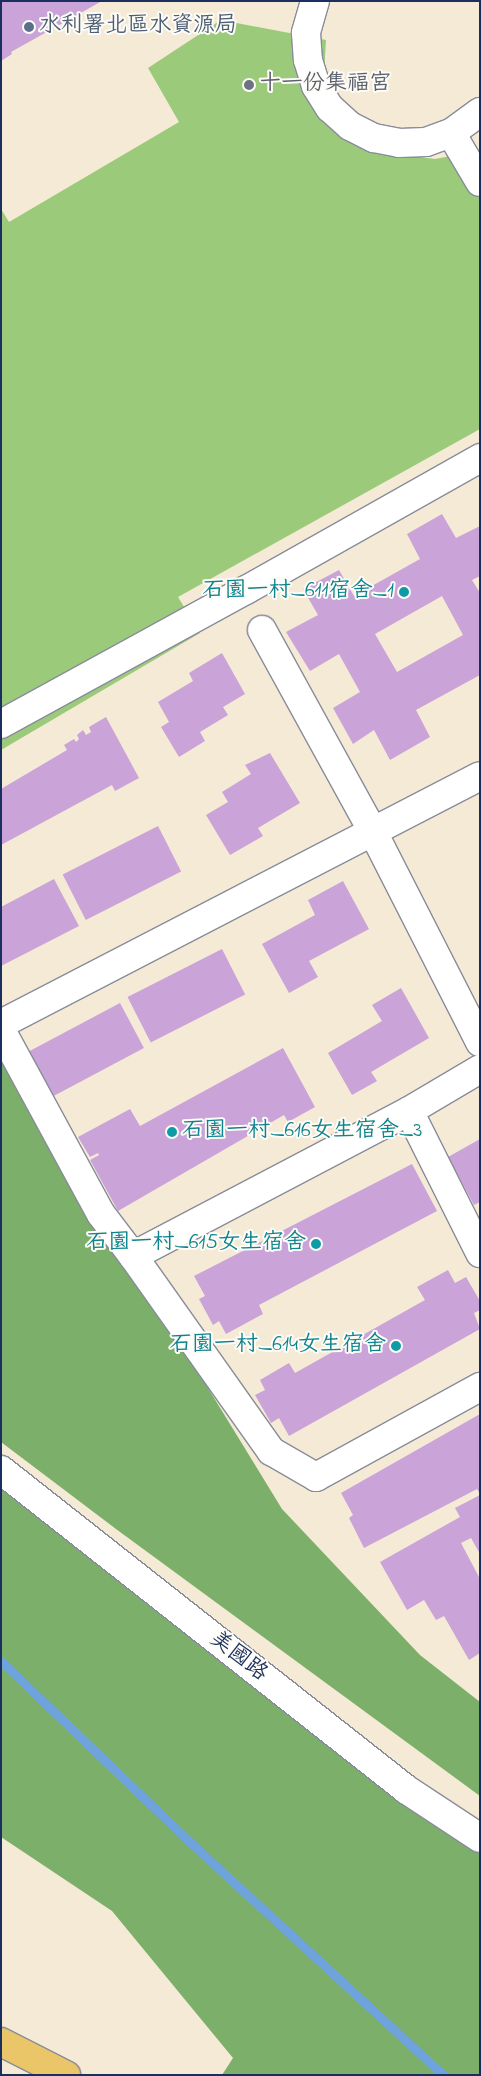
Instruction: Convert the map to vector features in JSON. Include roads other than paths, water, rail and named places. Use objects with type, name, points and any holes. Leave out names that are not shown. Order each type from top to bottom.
[{"type":"main road","points":[[1,2042],[66,2075]]},
{"type":"street","points":[[315,1],[306,33],[308,60],[316,86],[330,108],[350,126],[374,138],[399,143],[426,142],[451,133],[480,112]]},
{"type":"street","points":[[451,133],[480,182]]},
{"type":"street","points":[[1,724],[246,590],[480,458]]},
{"type":"street","points":[[262,630],[373,832],[480,1042]]},
{"type":"street","points":[[1,1024],[480,776]]},
{"type":"street","points":[[1,1030],[101,1214],[133,1256],[271,1452],[316,1478],[480,1387]]},
{"type":"street","points":[[133,1256],[409,1111],[480,1069]]},
{"type":"street","points":[[409,1111],[480,1253]]},
{"type":"street","name":"美國路","points":[[1,1470],[407,1790],[480,1838]]},
{"type":"waterway","points":[[1,1661],[191,1843],[443,2075]]},
{"type":"place","name":"水利署北區水資源局","points":[[29,27]]},
{"type":"place","name":"十一份集福宮","points":[[249,85]]},
{"type":"place","name":"石園一村_611宿舍_1","points":[[404,592]]},
{"type":"place","name":"石園一村_616女生宿舍_3","points":[[172,1132]]},
{"type":"place","name":"石園一村_615女生宿舍","points":[[316,1244]]},
{"type":"place","name":"石園一村_614女生宿舍","points":[[396,1346]]}]
